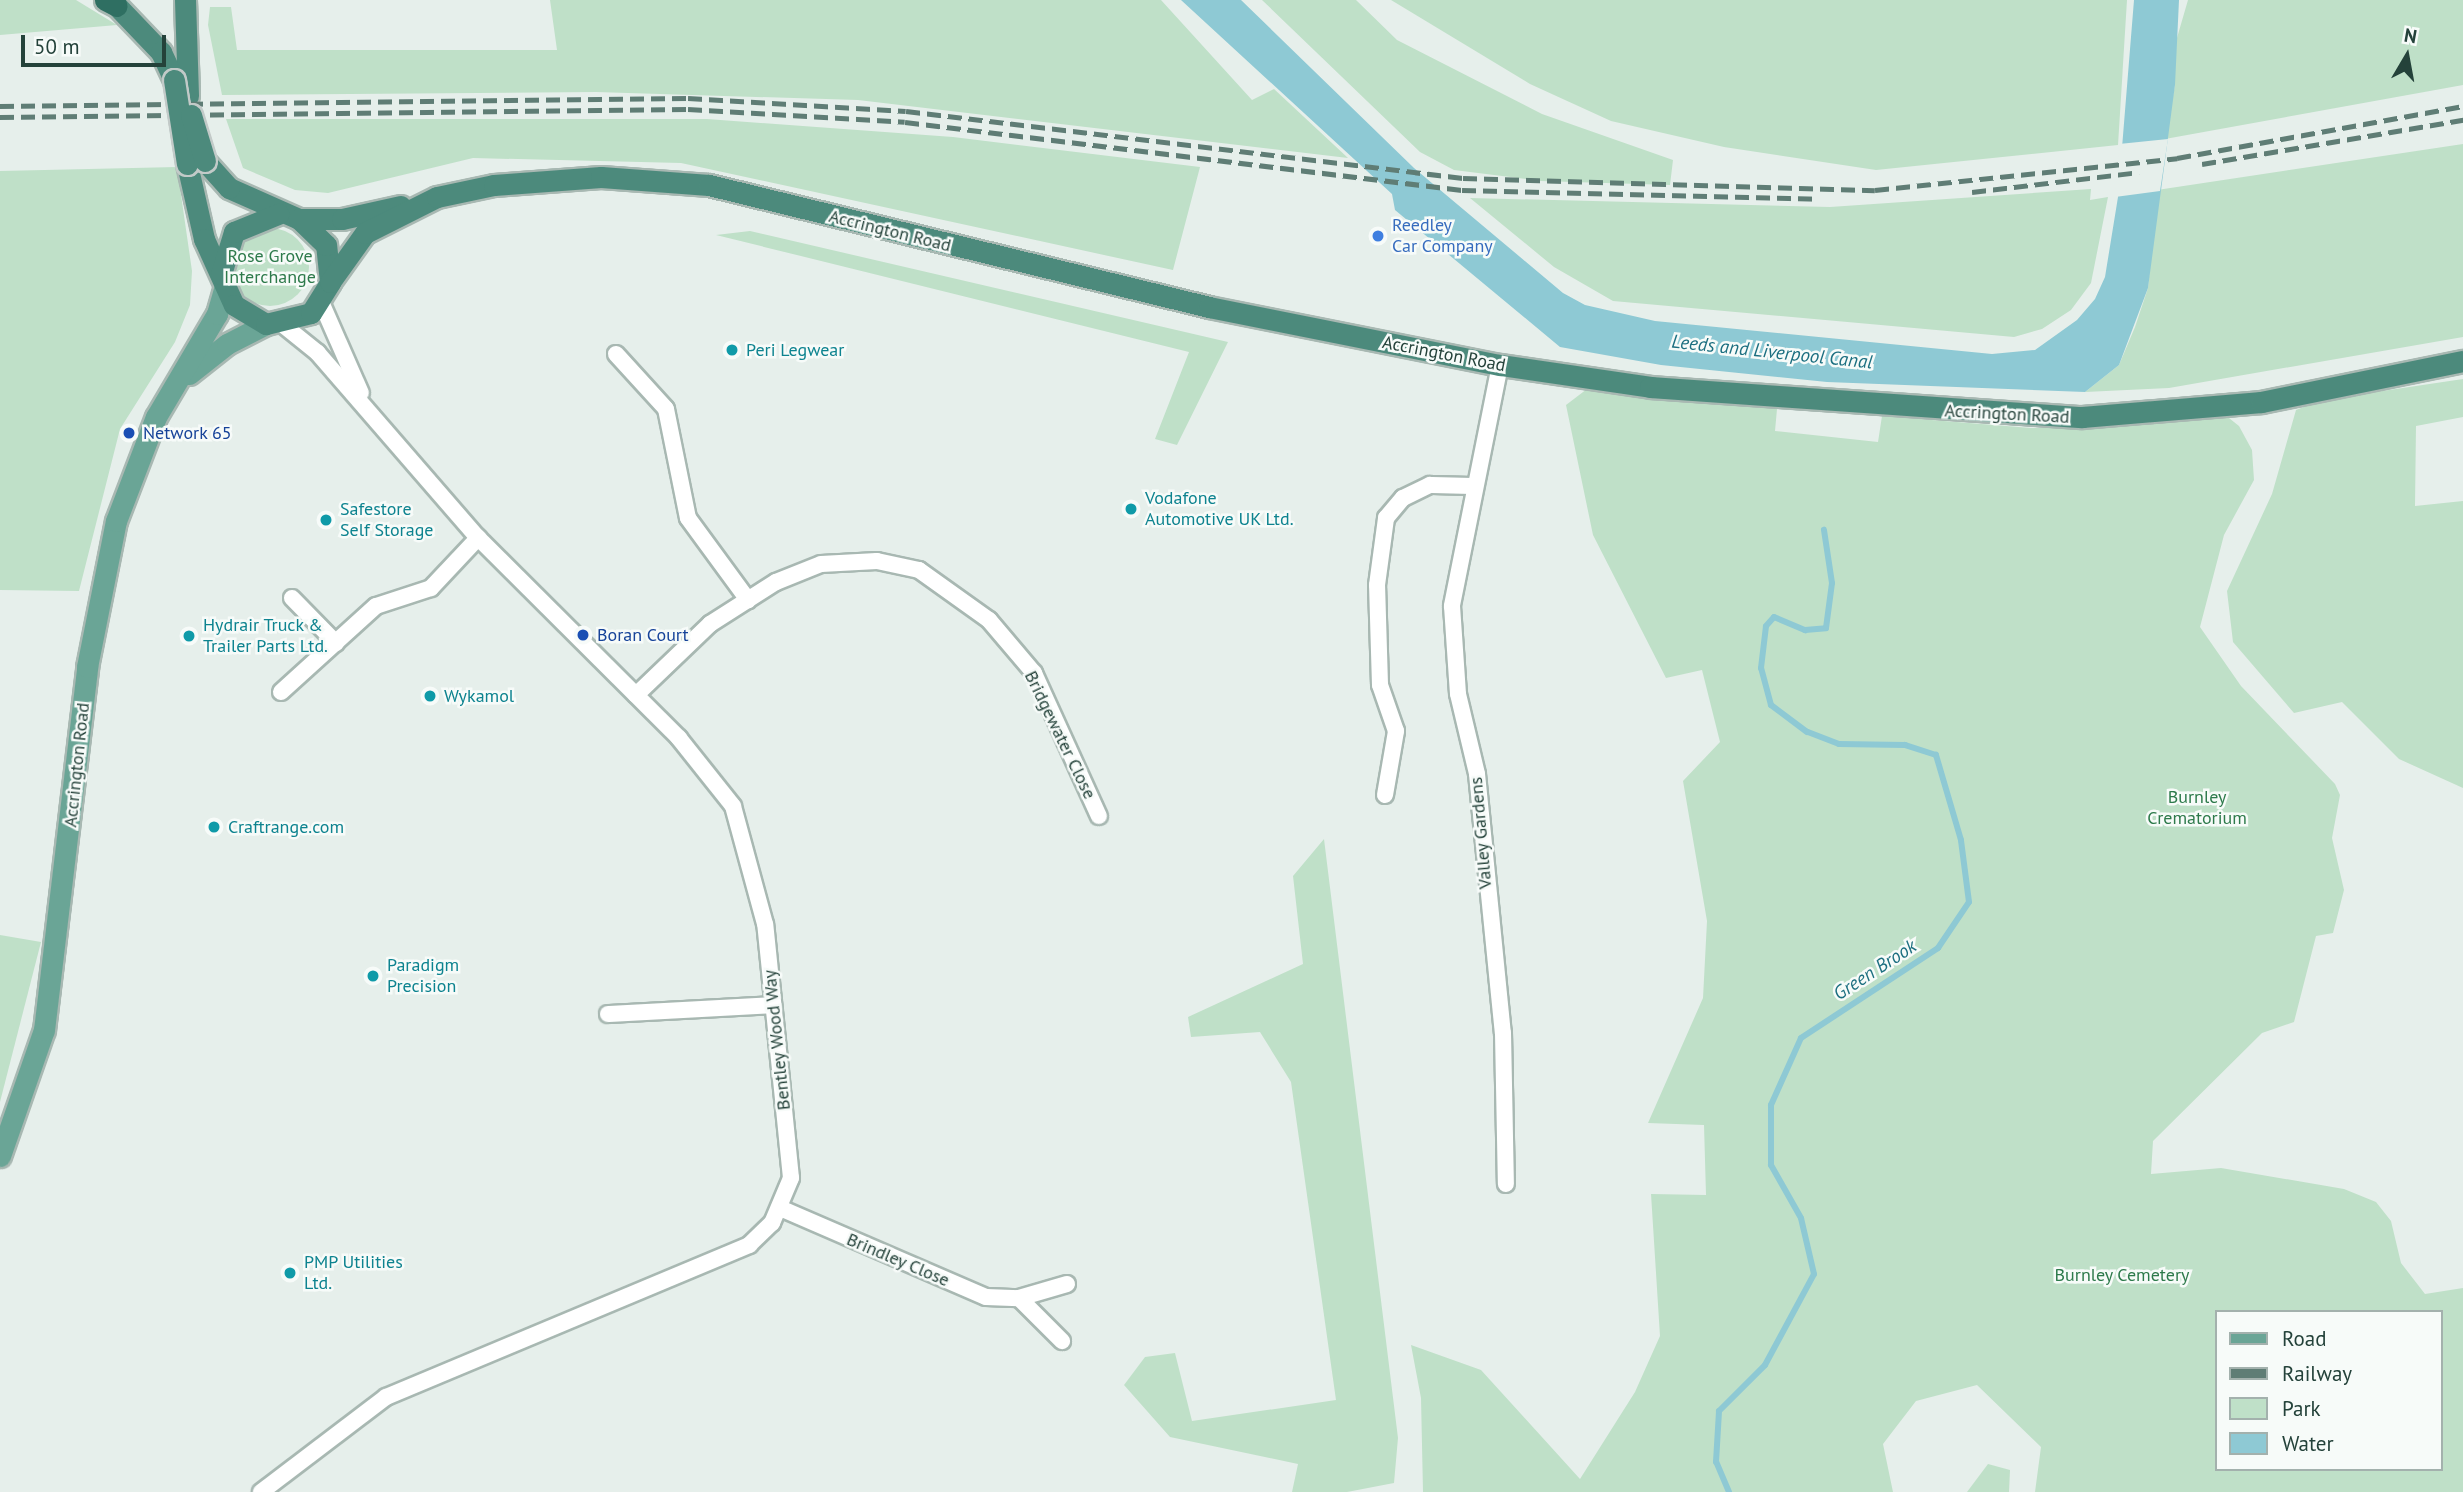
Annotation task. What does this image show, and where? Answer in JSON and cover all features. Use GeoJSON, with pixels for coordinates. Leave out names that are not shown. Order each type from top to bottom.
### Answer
{"type":"FeatureCollection","features":[{"type":"Feature","properties":{"kind":"highway"},"geometry":{"type":"LineString","coordinates":[[174,0],[181,88],[196,162],[204,239],[234,306],[274,324],[321,302],[330,282],[326,245],[290,216],[229,188],[196,162]]}},
{"type":"Feature","properties":{"kind":"highway"},"geometry":{"type":"LineString","coordinates":[[181,88],[185,0]]}},
{"type":"Feature","properties":{"kind":"highway"},"geometry":{"type":"LineString","coordinates":[[111,3],[161,52],[181,88]]}},
{"type":"Feature","properties":{"kind":"highway","name":"Accrington Road"},"geometry":{"type":"LineString","coordinates":[[290,216],[342,219],[437,197],[547,179],[709,185],[1209,307],[1500,365],[1779,399],[2082,417],[2261,402],[2463,361]]}},
{"type":"Feature","properties":{"kind":"highway","name":"Accrington Road"},"geometry":{"type":"LineString","coordinates":[[330,282],[365,233],[437,197]]}},
{"type":"Feature","properties":{"kind":"highway"},"geometry":{"type":"LineString","coordinates":[[223,283],[234,232],[247,222],[290,216]]}},
{"type":"Feature","properties":{"kind":"main road","name":"Accrington Road"},"geometry":{"type":"LineString","coordinates":[[0,1156],[44,1030],[106,563],[141,450],[180,382],[223,283]]}},
{"type":"Feature","properties":{"kind":"main road","name":"Accrington Road"},"geometry":{"type":"LineString","coordinates":[[180,382],[227,344],[274,324]]}},
{"type":"Feature","properties":{"kind":"street","name":"Bentley Wood Way"},"geometry":{"type":"LineString","coordinates":[[321,302],[374,416]]}},
{"type":"Feature","properties":{"kind":"street","name":"Bentley Wood Way"},"geometry":{"type":"LineString","coordinates":[[261,1492],[386,1397],[749,1245],[780,1208],[791,1178],[765,924],[733,806],[636,695],[478,538],[374,416],[274,324]]}},
{"type":"Feature","properties":{"kind":"street"},"geometry":{"type":"LineString","coordinates":[[616,354],[666,409],[688,518],[748,600]]}},
{"type":"Feature","properties":{"kind":"street","name":"Valley Gardens"},"geometry":{"type":"LineString","coordinates":[[1500,365],[1452,606],[1458,694],[1477,774],[1503,1033],[1506,1184]]}},
{"type":"Feature","properties":{"kind":"street"},"geometry":{"type":"LineString","coordinates":[[1385,795],[1396,731],[1380,685],[1377,585],[1385,518],[1403,498],[1430,485],[1474,485]]}},
{"type":"Feature","properties":{"kind":"street"},"geometry":{"type":"LineString","coordinates":[[281,692],[376,606],[431,588],[478,538]]}},
{"type":"Feature","properties":{"kind":"street","name":"Bridgewater Close"},"geometry":{"type":"LineString","coordinates":[[636,695],[710,624],[748,600],[821,564],[877,561],[919,570],[989,620],[1034,673],[1099,816]]}},
{"type":"Feature","properties":{"kind":"street"},"geometry":{"type":"LineString","coordinates":[[292,598],[336,643]]}},
{"type":"Feature","properties":{"kind":"street"},"geometry":{"type":"LineString","coordinates":[[608,1014],[772,1005]]}},
{"type":"Feature","properties":{"kind":"street","name":"Brindley Close"},"geometry":{"type":"LineString","coordinates":[[780,1208],[986,1297],[1018,1298],[1067,1284]]}},
{"type":"Feature","properties":{"kind":"street"},"geometry":{"type":"LineString","coordinates":[[1018,1298],[1062,1341]]}},
{"type":"Feature","properties":{"kind":"green space"},"geometry":{"type":"Polygon","coordinates":[[[0,0],[76,0],[117,25],[0,35],[0,0]]]}},
{"type":"Feature","properties":{"kind":"green space"},"geometry":{"type":"Polygon","coordinates":[[[550,0],[1161,0],[1252,100],[1274,89],[1348,158],[858,100],[596,92],[222,95],[208,25],[210,7],[231,7],[237,50],[557,50],[550,0]]]}},
{"type":"Feature","properties":{"kind":"green space"},"geometry":{"type":"Polygon","coordinates":[[[1262,0],[1356,0],[1397,40],[1542,114],[1673,160],[1670,185],[1541,181],[1454,170],[1420,152],[1262,0]]]}},
{"type":"Feature","properties":{"kind":"green space"},"geometry":{"type":"Polygon","coordinates":[[[1391,0],[2127,0],[2118,145],[1876,170],[1724,147],[1611,121],[1530,84],[1391,0]]]}},
{"type":"Feature","properties":{"kind":"green space"},"geometry":{"type":"Polygon","coordinates":[[[2188,0],[2463,0],[2463,85],[2165,139],[2175,85],[2172,55],[2188,0]]]}},
{"type":"Feature","properties":{"kind":"green space"},"geometry":{"type":"Polygon","coordinates":[[[226,119],[707,119],[953,137],[1200,167],[1173,270],[681,163],[473,158],[328,193],[295,190],[243,168],[226,119]]]}},
{"type":"Feature","properties":{"kind":"green space"},"geometry":{"type":"Polygon","coordinates":[[[2463,144],[2463,337],[2169,388],[2085,392],[2119,365],[2135,327],[2148,288],[2157,190],[2463,144]]]}},
{"type":"Feature","properties":{"kind":"green space"},"geometry":{"type":"Polygon","coordinates":[[[177,167],[192,271],[190,305],[175,342],[120,429],[79,591],[0,590],[0,171],[177,167]]]}},
{"type":"Feature","properties":{"kind":"green space"},"geometry":{"type":"Polygon","coordinates":[[[2091,189],[2090,200],[2108,197],[2091,283],[2071,310],[2042,329],[2014,337],[1613,301],[1554,267],[1470,198],[1830,207],[2091,189]]]}},
{"type":"Feature","properties":{"kind":"green space","name":"Rose Grove Interchange"},"geometry":{"type":"Polygon","coordinates":[[[270,228],[285,231],[298,239],[306,252],[309,267],[306,282],[298,295],[285,303],[270,306],[255,303],[242,295],[234,282],[231,267],[234,252],[242,239],[255,231],[270,228]]]}},
{"type":"Feature","properties":{"kind":"green space"},"geometry":{"type":"Polygon","coordinates":[[[750,231],[1228,342],[1177,445],[1155,439],[1189,352],[716,235],[750,231]]]}},
{"type":"Feature","properties":{"kind":"green space"},"geometry":{"type":"Polygon","coordinates":[[[2463,379],[2463,417],[2416,426],[2415,506],[2463,501],[2463,788],[2399,759],[2342,702],[2294,713],[2233,642],[2227,591],[2272,494],[2296,410],[2322,400],[2463,379]]]}},
{"type":"Feature","properties":{"kind":"green space"},"geometry":{"type":"Polygon","coordinates":[[[1587,389],[1777,409],[1775,431],[1878,442],[1882,416],[2031,428],[2114,427],[2224,414],[2239,426],[2252,450],[2254,480],[2224,535],[2200,627],[2241,686],[2335,784],[2340,795],[2332,838],[2344,890],[2333,933],[2316,936],[2294,1022],[2262,1033],[2153,1141],[2151,1174],[2221,1168],[2344,1189],[2376,1202],[2391,1221],[2401,1263],[2425,1294],[2463,1288],[2463,1492],[2035,1492],[2041,1447],[1977,1385],[1916,1401],[1883,1444],[1893,1492],[1423,1492],[1421,1398],[1411,1345],[1481,1370],[1580,1479],[1635,1392],[1660,1336],[1651,1194],[1706,1195],[1704,1125],[1648,1123],[1703,998],[1707,921],[1683,781],[1720,742],[1702,670],[1666,678],[1593,535],[1566,405],[1587,389]]]}},
{"type":"Feature","properties":{"kind":"green space"},"geometry":{"type":"Polygon","coordinates":[[[1324,839],[1398,1438],[1394,1483],[1347,1492],[1292,1492],[1298,1464],[1170,1437],[1124,1385],[1145,1357],[1175,1353],[1192,1421],[1336,1400],[1291,1082],[1260,1032],[1191,1037],[1188,1017],[1303,964],[1293,876],[1324,839]]]}},
{"type":"Feature","properties":{"kind":"green space"},"geometry":{"type":"Polygon","coordinates":[[[0,935],[41,942],[0,1102],[0,935]]]}},
{"type":"Feature","properties":{"kind":"green space"},"geometry":{"type":"Polygon","coordinates":[[[1988,1464],[2010,1470],[2009,1492],[1967,1492],[1988,1464]]]}},
{"type":"Feature","properties":{"kind":"water","name":"Leeds and Liverpool Canal"},"geometry":{"type":"Polygon","coordinates":[[[1181,0],[1241,0],[1414,168],[1563,293],[1585,305],[1655,321],[1992,354],[2035,350],[2077,320],[2095,299],[2105,277],[2118,197],[2134,0],[2179,0],[2175,85],[2148,288],[2119,365],[2085,392],[1827,382],[1661,365],[1560,347],[1395,210],[1392,194],[1181,0]]]}},
{"type":"Feature","properties":{"kind":"pier"},"geometry":{"type":"Polygon","coordinates":[[[2168,139],[2160,191],[2115,197],[2119,144],[2168,139]]]}},
{"type":"Feature","properties":{"kind":"waterway","name":"Green Brook"},"geometry":{"type":"LineString","coordinates":[[1729,1492],[1716,1462],[1719,1411],[1765,1365],[1814,1274],[1801,1218],[1771,1165],[1771,1105],[1801,1038],[1938,948],[1969,902],[1961,840],[1936,755],[1905,745],[1839,744],[1807,732],[1771,705],[1761,668],[1766,626],[1774,617],[1805,630],[1826,628],[1832,583],[1824,530]]}},
{"type":"Feature","properties":{"kind":"railway"},"geometry":{"type":"LineString","coordinates":[[0,106],[688,98],[906,111],[1463,178],[1875,190],[2177,158],[2463,106]]}},
{"type":"Feature","properties":{"kind":"railway"},"geometry":{"type":"LineString","coordinates":[[0,117],[688,109],[905,122],[1462,190],[1819,199]]}},
{"type":"Feature","properties":{"kind":"railway"},"geometry":{"type":"LineString","coordinates":[[2202,164],[2463,120]]}},
{"type":"Feature","properties":{"kind":"railway"},"geometry":{"type":"LineString","coordinates":[[1972,192],[2139,172]]}},
{"type":"Feature","properties":{"kind":"place","name":"Reedley Car Company"},"geometry":{"type":"Point","coordinates":[1378,236]}},
{"type":"Feature","properties":{"kind":"place","name":"Peri Legwear"},"geometry":{"type":"Point","coordinates":[732,350]}},
{"type":"Feature","properties":{"kind":"place","name":"Network 65"},"geometry":{"type":"Point","coordinates":[129,433]}},
{"type":"Feature","properties":{"kind":"place","name":"Vodafone Automotive UK Ltd."},"geometry":{"type":"Point","coordinates":[1131,509]}},
{"type":"Feature","properties":{"kind":"place","name":"Safestore Self Storage"},"geometry":{"type":"Point","coordinates":[326,520]}},
{"type":"Feature","properties":{"kind":"place","name":"Boran Court"},"geometry":{"type":"Point","coordinates":[583,635]}},
{"type":"Feature","properties":{"kind":"place","name":"Hydrair Truck & Trailer Parts Ltd."},"geometry":{"type":"Point","coordinates":[189,636]}},
{"type":"Feature","properties":{"kind":"place","name":"Wykamol"},"geometry":{"type":"Point","coordinates":[430,696]}},
{"type":"Feature","properties":{"kind":"place","name":"Craftrange.com"},"geometry":{"type":"Point","coordinates":[214,827]}},
{"type":"Feature","properties":{"kind":"place","name":"Paradigm Precision"},"geometry":{"type":"Point","coordinates":[373,976]}},
{"type":"Feature","properties":{"kind":"place","name":"PMP Utilities Ltd."},"geometry":{"type":"Point","coordinates":[290,1273]}},
{"type":"Feature","properties":{"kind":"park label","name":"Burnley Crematorium"},"geometry":{"type":"Point","coordinates":[2197,808]}},
{"type":"Feature","properties":{"kind":"park label","name":"Burnley Cemetery"},"geometry":{"type":"Point","coordinates":[2122,1275]}}]}
